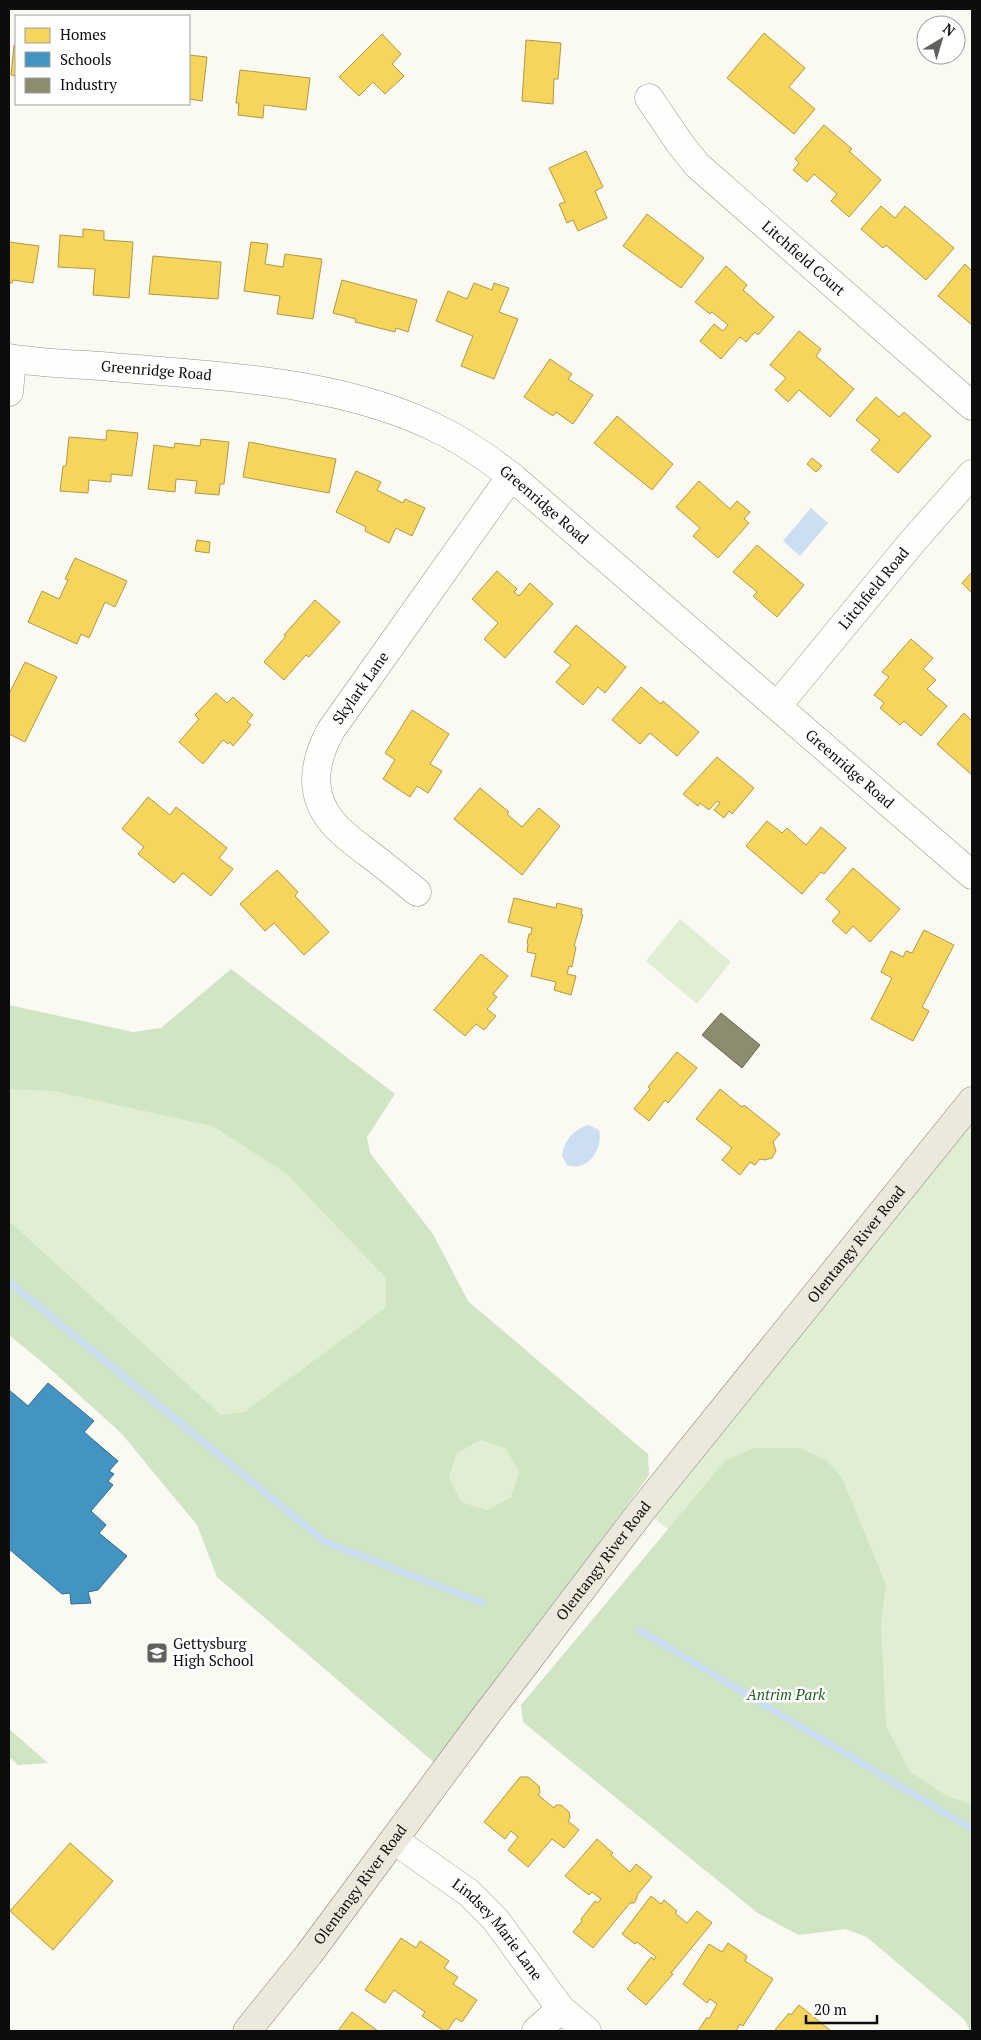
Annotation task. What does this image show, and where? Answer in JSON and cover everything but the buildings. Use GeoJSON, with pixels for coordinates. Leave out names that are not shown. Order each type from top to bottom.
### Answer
{"type":"FeatureCollection","features":[{"type":"Feature","properties":{"kind":"main road","name":"Olentangy River Road"},"geometry":{"type":"LineString","coordinates":[[247,2031],[309,1954],[643,1509],[972,1101]]}},
{"type":"Feature","properties":{"kind":"street","name":"Litchfield Court"},"geometry":{"type":"LineString","coordinates":[[649,98],[680,145],[697,165],[972,406]]}},
{"type":"Feature","properties":{"kind":"street"},"geometry":{"type":"LineString","coordinates":[[9,392],[10,358]]}},
{"type":"Feature","properties":{"kind":"street","name":"Greenridge Road"},"geometry":{"type":"LineString","coordinates":[[10,358],[291,384],[360,400],[443,431],[481,454],[511,476],[778,705],[972,875]]}},
{"type":"Feature","properties":{"kind":"street","name":"Litchfield Road"},"geometry":{"type":"LineString","coordinates":[[778,705],[913,541],[972,474]]}},
{"type":"Feature","properties":{"kind":"street","name":"Skylark Lane"},"geometry":{"type":"LineString","coordinates":[[417,892],[345,835],[332,822],[321,804],[316,786],[316,765],[321,749],[331,730],[511,476]]}},
{"type":"Feature","properties":{"kind":"street","name":"Lindsey Marie Lane"},"geometry":{"type":"LineString","coordinates":[[394,1840],[469,1893],[495,1919],[561,2009],[587,2031]]}},
{"type":"Feature","properties":{"kind":"street"},"geometry":{"type":"LineString","coordinates":[[536,2031],[561,2009]]}},
{"type":"Feature","properties":{"kind":"green space"},"geometry":{"type":"Polygon","coordinates":[[[680,919],[731,962],[697,1004],[646,961],[680,919]]]}},
{"type":"Feature","properties":{"kind":"green space"},"geometry":{"type":"Polygon","coordinates":[[[231,969],[395,1094],[367,1137],[370,1153],[433,1234],[468,1301],[648,1454],[649,1475],[436,1764],[217,1577],[197,1525],[121,1433],[48,1367],[9,1335],[9,1221],[221,1415],[245,1412],[386,1307],[386,1278],[287,1174],[213,1126],[54,1091],[9,1089],[9,1005],[133,1032],[161,1028],[231,969]],[[481,1440],[457,1453],[449,1478],[462,1502],[487,1510],[511,1497],[519,1472],[506,1449],[481,1440]]]}},
{"type":"Feature","properties":{"kind":"green space"},"geometry":{"type":"Polygon","coordinates":[[[9,1023],[172,1052],[429,1300],[280,1500],[9,1273],[9,1023]]]}},
{"type":"Feature","properties":{"kind":"green space","name":"Antrim Park"},"geometry":{"type":"Polygon","coordinates":[[[972,1101],[972,2031],[970,2031],[965,2020],[867,1937],[846,1929],[759,1914],[523,1722],[675,1535],[643,1509],[972,1101]]]}},
{"type":"Feature","properties":{"kind":"green space"},"geometry":{"type":"Polygon","coordinates":[[[481,1440],[506,1449],[519,1472],[511,1497],[487,1510],[462,1502],[449,1478],[457,1453],[481,1440]]]}},
{"type":"Feature","properties":{"kind":"green space","name":"Antrim Park"},"geometry":{"type":"Polygon","coordinates":[[[754,1448],[800,1448],[827,1461],[842,1478],[886,1585],[881,1622],[886,1726],[910,1772],[947,1796],[972,1805],[972,2031],[970,2031],[965,2020],[867,1937],[846,1929],[799,1935],[759,1914],[523,1722],[521,1705],[725,1461],[754,1448]]]}},
{"type":"Feature","properties":{"kind":"green space"},"geometry":{"type":"Polygon","coordinates":[[[9,1729],[48,1763],[18,1765],[9,1757],[9,1729]]]}},
{"type":"Feature","properties":{"kind":"water"},"geometry":{"type":"Polygon","coordinates":[[[811,508],[828,523],[800,556],[783,541],[811,508]]]}},
{"type":"Feature","properties":{"kind":"water"},"geometry":{"type":"Polygon","coordinates":[[[588,1125],[599,1130],[599,1144],[596,1151],[587,1162],[581,1165],[574,1167],[567,1165],[562,1156],[567,1140],[578,1130],[588,1125]]]}},
{"type":"Feature","properties":{"kind":"waterway"},"geometry":{"type":"LineString","coordinates":[[9,1282],[325,1542],[483,1603]]}},
{"type":"Feature","properties":{"kind":"waterway"},"geometry":{"type":"LineString","coordinates":[[639,1630],[972,1829]]}},
{"type":"Feature","properties":{"kind":"place","name":"Gettysburg High School"},"geometry":{"type":"Point","coordinates":[157,1653]}}]}
